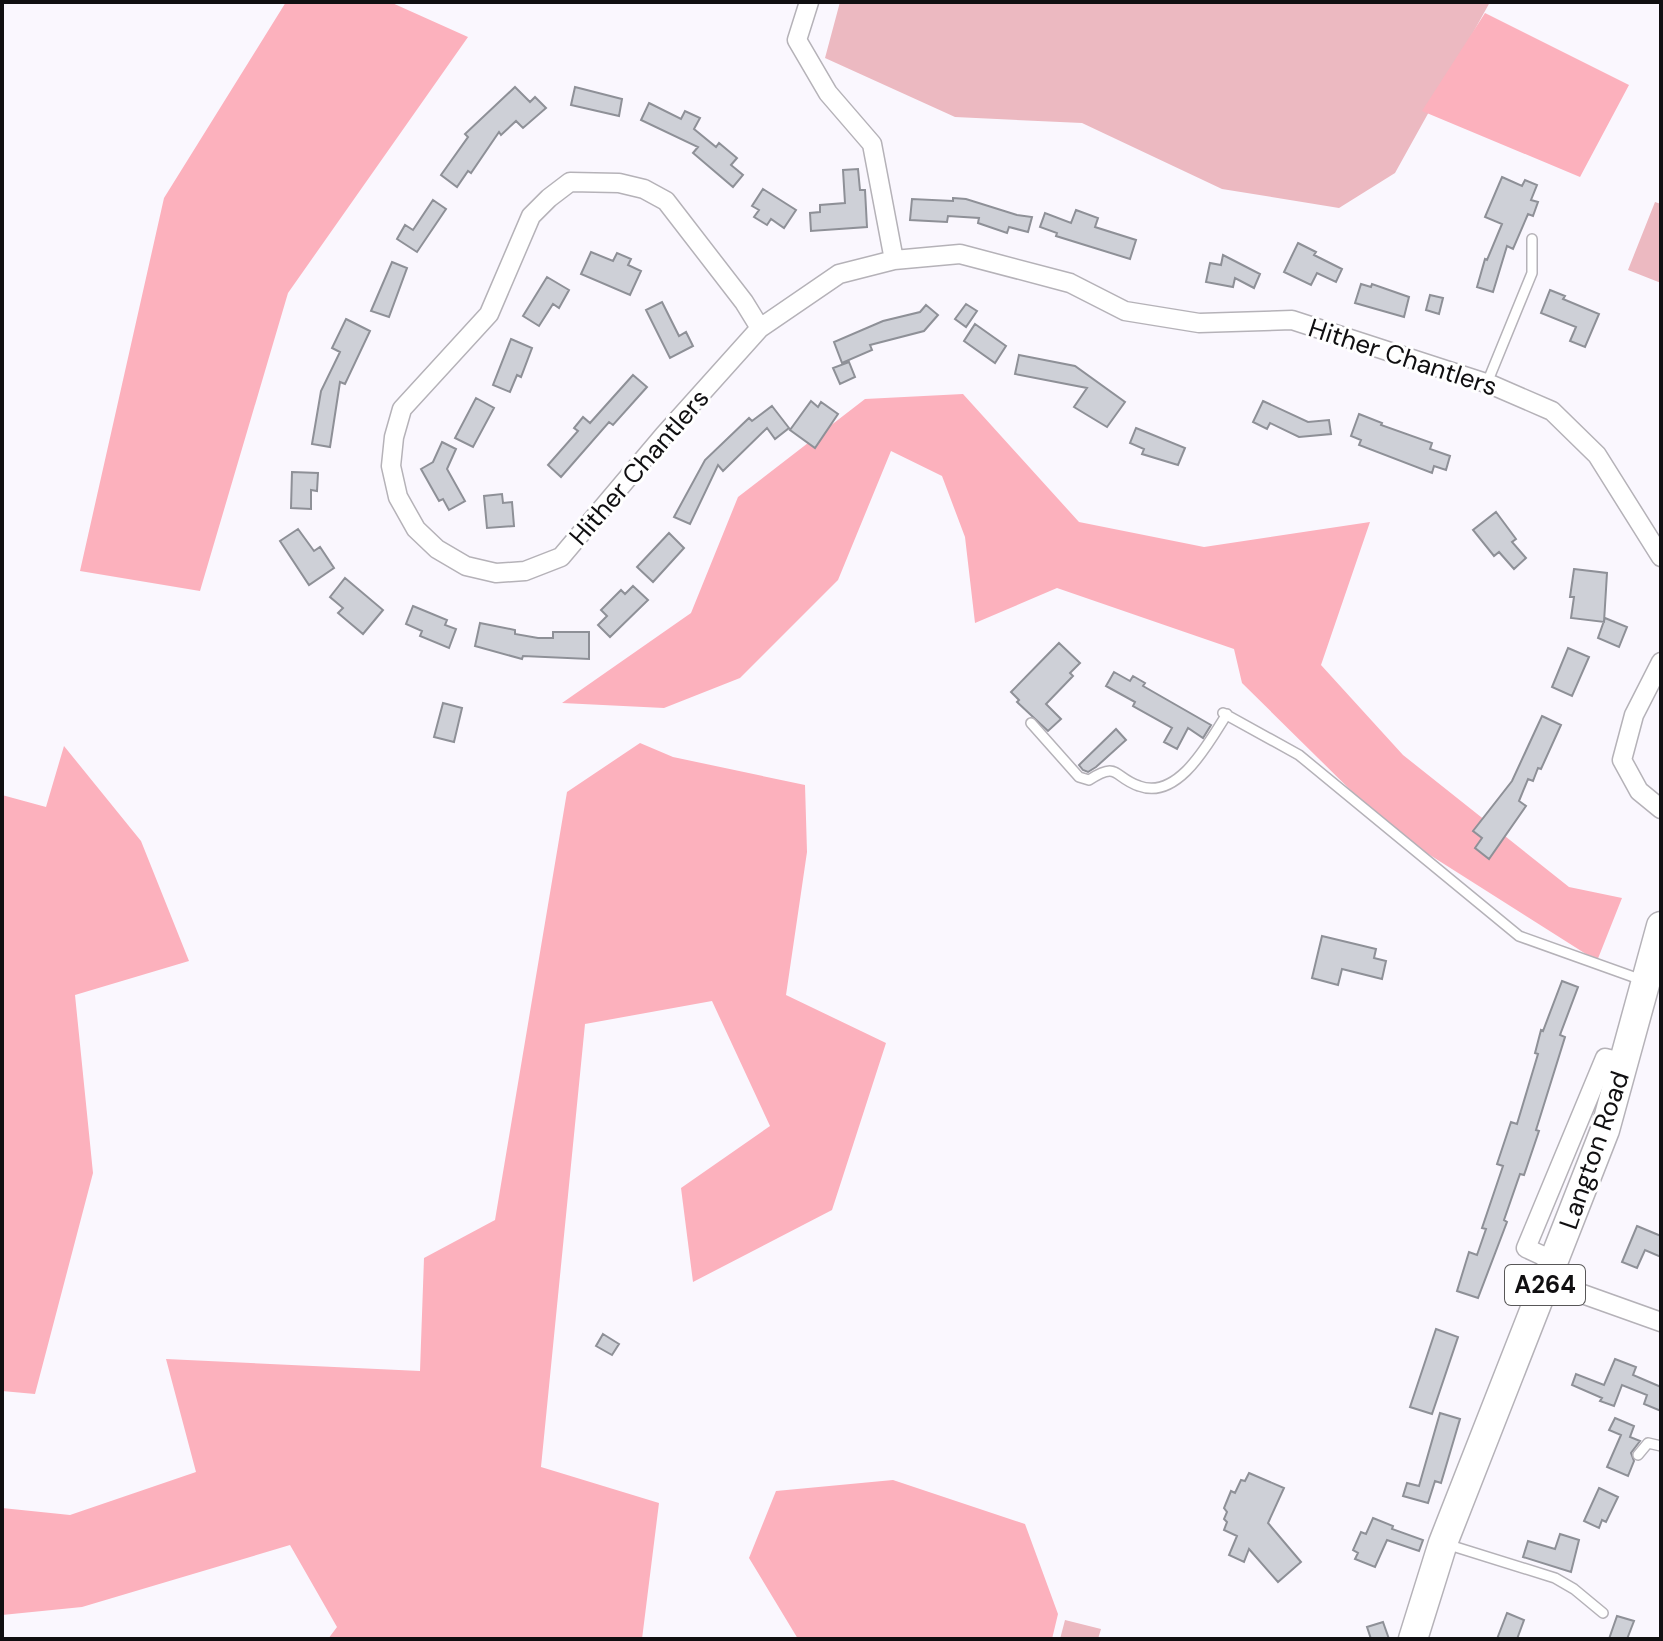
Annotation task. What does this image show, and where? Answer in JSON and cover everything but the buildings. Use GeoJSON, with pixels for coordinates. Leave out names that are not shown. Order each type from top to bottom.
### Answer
{"type":"FeatureCollection","features":[{"type":"Feature","properties":{"kind":"main road","name":"Langton Road"},"geometry":{"type":"LineString","coordinates":[[1413,1639],[1443,1543],[1605,1130],[1661,926]]}},
{"type":"Feature","properties":{"kind":"street"},"geometry":{"type":"LineString","coordinates":[[809,2],[797,40],[828,93],[872,144],[894,260]]}},
{"type":"Feature","properties":{"kind":"street","name":"Hither Chantlers"},"geometry":{"type":"LineString","coordinates":[[760,328],[744,302],[666,201],[644,189],[619,183],[570,182],[531,216],[489,314],[402,409],[394,437],[391,466],[398,497],[416,529],[437,549],[466,566],[496,573],[525,571],[561,557],[760,328],[839,274],[894,260],[960,254],[1070,283],[1125,311],[1199,323],[1292,320],[1487,383],[1552,411],[1597,455],[1661,557]]}},
{"type":"Feature","properties":{"kind":"street"},"geometry":{"type":"LineString","coordinates":[[1661,662],[1634,715],[1622,760],[1639,791],[1661,809]]}},
{"type":"Feature","properties":{"kind":"street"},"geometry":{"type":"LineString","coordinates":[[1550,1271],[1661,1322]]}},
{"type":"Feature","properties":{"kind":"lane"},"geometry":{"type":"LineString","coordinates":[[1487,383],[1532,273],[1532,239]]}},
{"type":"Feature","properties":{"kind":"lane"},"geometry":{"type":"LineString","coordinates":[[1031,723],[1079,777],[1089,780],[1104,770],[1112,770],[1141,787],[1150,788],[1169,784],[1189,769],[1225,714],[1299,755],[1519,936],[1645,981]]}},
{"type":"Feature","properties":{"kind":"lane"},"geometry":{"type":"LineString","coordinates":[[1638,1455],[1648,1443],[1661,1446]]}},
{"type":"Feature","properties":{"kind":"lane"},"geometry":{"type":"LineString","coordinates":[[1443,1543],[1555,1578],[1603,1613]]}},
{"type":"Feature","properties":{"kind":"shaded area"},"geometry":{"type":"Polygon","coordinates":[[[286,2],[390,2],[468,37],[288,293],[200,591],[80,571],[164,198],[286,2]]]}},
{"type":"Feature","properties":{"kind":"shaded area"},"geometry":{"type":"Polygon","coordinates":[[[840,2],[1490,2],[1395,173],[1339,208],[1222,189],[1082,123],[955,117],[825,58],[840,2]]]}},
{"type":"Feature","properties":{"kind":"shaded area"},"geometry":{"type":"Polygon","coordinates":[[[1485,13],[1629,85],[1580,177],[1422,111],[1485,13]]]}},
{"type":"Feature","properties":{"kind":"shaded area"},"geometry":{"type":"Polygon","coordinates":[[[1655,202],[1661,204],[1661,283],[1628,270],[1655,202]]]}},
{"type":"Feature","properties":{"kind":"shaded area"},"geometry":{"type":"Polygon","coordinates":[[[963,394],[1079,522],[1204,547],[1370,522],[1321,665],[1403,755],[1569,887],[1622,898],[1597,961],[1392,831],[1242,683],[1234,649],[1057,588],[975,623],[965,537],[942,476],[891,451],[838,580],[740,678],[664,708],[562,703],[691,613],[738,497],[865,399],[963,394]]]}},
{"type":"Feature","properties":{"kind":"shaded area"},"geometry":{"type":"Polygon","coordinates":[[[640,743],[673,757],[805,785],[807,852],[786,995],[886,1043],[832,1210],[693,1282],[681,1188],[770,1126],[712,1001],[585,1024],[541,1467],[659,1503],[642,1639],[328,1639],[337,1627],[290,1545],[82,1607],[2,1615],[2,1508],[70,1515],[196,1472],[166,1359],[420,1371],[424,1258],[495,1220],[567,792],[640,743]]]}},
{"type":"Feature","properties":{"kind":"shaded area"},"geometry":{"type":"Polygon","coordinates":[[[64,746],[141,841],[189,961],[75,995],[93,1173],[35,1394],[2,1391],[2,795],[46,807],[64,746]]]}},
{"type":"Feature","properties":{"kind":"shaded area"},"geometry":{"type":"Polygon","coordinates":[[[893,1480],[1025,1524],[1058,1614],[1052,1639],[798,1639],[749,1558],[776,1491],[893,1480]]]}},
{"type":"Feature","properties":{"kind":"shaded area"},"geometry":{"type":"Polygon","coordinates":[[[1065,1620],[1101,1629],[1098,1639],[1060,1639],[1065,1620]]]}}]}
